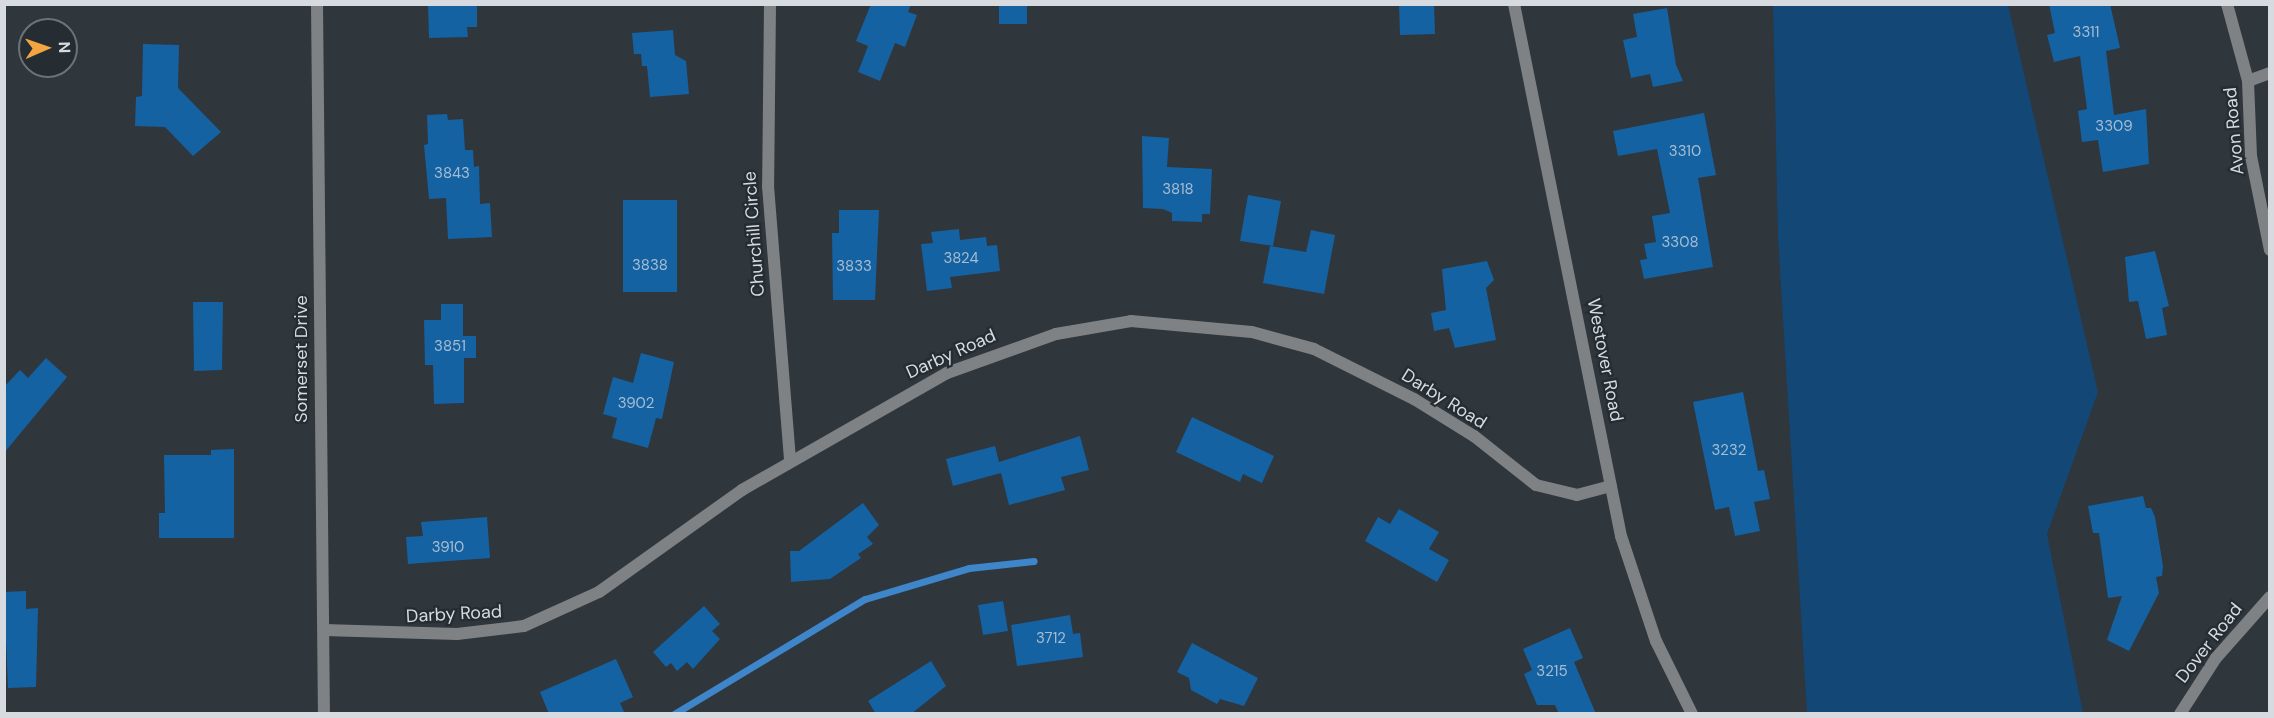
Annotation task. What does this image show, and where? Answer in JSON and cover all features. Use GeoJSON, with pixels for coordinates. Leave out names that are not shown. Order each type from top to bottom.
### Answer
{"type":"FeatureCollection","features":[{"type":"Feature","properties":{"kind":"street","name":"Somerset Drive"},"geometry":{"type":"LineString","coordinates":[[317,4],[324,714]]}},
{"type":"Feature","properties":{"kind":"street","name":"Churchill Circle"},"geometry":{"type":"LineString","coordinates":[[770,4],[768,186],[789,460]]}},
{"type":"Feature","properties":{"kind":"street","name":"Westover Road"},"geometry":{"type":"LineString","coordinates":[[1514,4],[1611,486],[1642,606],[1692,714]]}},
{"type":"Feature","properties":{"kind":"street","name":"Avon Road"},"geometry":{"type":"LineString","coordinates":[[2229,7],[2248,81],[2251,156],[2270,250]]}},
{"type":"Feature","properties":{"kind":"street"},"geometry":{"type":"LineString","coordinates":[[2248,81],[2270,74]]}},
{"type":"Feature","properties":{"kind":"street","name":"Darby Road"},"geometry":{"type":"LineString","coordinates":[[324,630],[457,634],[524,626],[599,592],[689,525],[789,460],[978,359],[1095,326],[1159,322],[1252,332],[1314,349],[1414,399],[1474,436],[1536,485],[1577,495],[1611,486]]}},
{"type":"Feature","properties":{"kind":"street","name":"Dover Road"},"geometry":{"type":"LineString","coordinates":[[2180,714],[2216,658],[2270,597]]}},
{"type":"Feature","properties":{"kind":"shaded area"},"geometry":{"type":"Polygon","coordinates":[[[1773,5],[2008,5],[2098,392],[2047,534],[2083,713],[1807,713],[1778,237],[1773,5]]]}},
{"type":"Feature","properties":{"kind":"building"},"geometry":{"type":"Polygon","coordinates":[[[428,4],[477,4],[477,27],[467,27],[468,37],[429,38],[428,4]]]}},
{"type":"Feature","properties":{"kind":"building"},"geometry":{"type":"Polygon","coordinates":[[[871,4],[911,4],[908,12],[917,15],[905,47],[895,43],[880,81],[858,72],[868,46],[856,41],[871,4]]]}},
{"type":"Feature","properties":{"kind":"building"},"geometry":{"type":"Polygon","coordinates":[[[999,4],[1027,4],[1027,24],[999,24],[999,4]]]}},
{"type":"Feature","properties":{"kind":"building"},"geometry":{"type":"Polygon","coordinates":[[[1399,4],[1434,4],[1435,34],[1400,35],[1399,4]]]}},
{"type":"Feature","properties":{"kind":"building"},"geometry":{"type":"Polygon","coordinates":[[[2049,4],[2110,4],[2120,48],[2106,51],[2114,115],[2146,109],[2149,164],[2103,172],[2098,140],[2082,142],[2078,111],[2087,109],[2080,56],[2054,62],[2047,35],[2055,33],[2049,4]]]}},
{"type":"Feature","properties":{"kind":"building"},"geometry":{"type":"Polygon","coordinates":[[[1667,8],[1676,65],[1683,81],[1653,87],[1650,74],[1631,78],[1623,40],[1637,37],[1633,14],[1667,8]]]}},
{"type":"Feature","properties":{"kind":"building"},"geometry":{"type":"Polygon","coordinates":[[[673,30],[675,55],[686,61],[689,94],[650,97],[647,66],[642,66],[641,54],[634,54],[632,33],[673,30]]]}},
{"type":"Feature","properties":{"kind":"building"},"geometry":{"type":"Polygon","coordinates":[[[143,44],[179,45],[178,88],[221,132],[193,156],[165,127],[135,126],[136,97],[142,96],[143,44]]]}},
{"type":"Feature","properties":{"kind":"building"},"geometry":{"type":"Polygon","coordinates":[[[1704,113],[1716,175],[1698,178],[1713,267],[1644,279],[1640,260],[1647,259],[1644,244],[1656,242],[1652,216],[1670,213],[1657,149],[1618,156],[1613,131],[1704,113]]]}},
{"type":"Feature","properties":{"kind":"building"},"geometry":{"type":"Polygon","coordinates":[[[447,114],[448,120],[463,119],[465,150],[473,150],[474,167],[479,166],[480,204],[490,203],[492,237],[448,239],[446,198],[429,199],[424,145],[428,144],[427,115],[447,114]]]}},
{"type":"Feature","properties":{"kind":"building"},"geometry":{"type":"Polygon","coordinates":[[[1142,136],[1169,138],[1167,167],[1212,169],[1210,214],[1202,214],[1202,222],[1172,221],[1172,213],[1163,209],[1143,208],[1142,136]]]}},
{"type":"Feature","properties":{"kind":"building"},"geometry":{"type":"Polygon","coordinates":[[[1248,195],[1281,201],[1273,246],[1240,241],[1248,195]]]}},
{"type":"Feature","properties":{"kind":"building"},"geometry":{"type":"Polygon","coordinates":[[[623,200],[677,200],[677,292],[623,292],[623,200]]]}},
{"type":"Feature","properties":{"kind":"building"},"geometry":{"type":"Polygon","coordinates":[[[839,210],[879,210],[875,300],[833,300],[832,233],[839,233],[839,210]]]}},
{"type":"Feature","properties":{"kind":"building"},"geometry":{"type":"Polygon","coordinates":[[[959,229],[960,240],[986,237],[987,246],[997,245],[1000,271],[950,277],[952,288],[927,291],[921,244],[933,243],[931,232],[959,229]]]}},
{"type":"Feature","properties":{"kind":"building"},"geometry":{"type":"Polygon","coordinates":[[[1311,230],[1335,235],[1324,294],[1263,283],[1270,246],[1306,252],[1311,230]]]}},
{"type":"Feature","properties":{"kind":"building"},"geometry":{"type":"Polygon","coordinates":[[[2155,251],[2169,306],[2162,308],[2167,335],[2146,339],[2138,301],[2129,302],[2125,257],[2155,251]]]}},
{"type":"Feature","properties":{"kind":"building"},"geometry":{"type":"Polygon","coordinates":[[[1487,261],[1494,280],[1486,288],[1496,340],[1455,348],[1449,328],[1434,331],[1431,313],[1446,310],[1442,269],[1487,261]]]}},
{"type":"Feature","properties":{"kind":"building"},"geometry":{"type":"Polygon","coordinates":[[[193,302],[223,302],[222,370],[194,371],[193,302]]]}},
{"type":"Feature","properties":{"kind":"building"},"geometry":{"type":"Polygon","coordinates":[[[441,304],[463,304],[463,336],[476,336],[476,358],[464,358],[464,403],[434,404],[433,365],[425,365],[424,320],[441,320],[441,304]]]}},
{"type":"Feature","properties":{"kind":"building"},"geometry":{"type":"Polygon","coordinates":[[[641,353],[674,362],[662,419],[656,418],[648,448],[612,438],[617,418],[603,414],[613,377],[633,383],[641,353]]]}},
{"type":"Feature","properties":{"kind":"building"},"geometry":{"type":"Polygon","coordinates":[[[46,358],[67,377],[4,453],[4,387],[20,370],[28,378],[46,358]]]}},
{"type":"Feature","properties":{"kind":"building"},"geometry":{"type":"Polygon","coordinates":[[[1743,392],[1758,471],[1764,470],[1770,499],[1754,502],[1760,531],[1735,536],[1729,507],[1715,510],[1693,402],[1743,392]]]}},
{"type":"Feature","properties":{"kind":"building"},"geometry":{"type":"Polygon","coordinates":[[[1192,417],[1274,456],[1262,483],[1243,474],[1240,482],[1176,452],[1192,417]]]}},
{"type":"Feature","properties":{"kind":"building"},"geometry":{"type":"Polygon","coordinates":[[[1080,436],[1089,470],[1061,477],[1065,490],[1009,505],[1001,473],[953,486],[946,459],[995,446],[999,462],[1080,436]]]}},
{"type":"Feature","properties":{"kind":"building"},"geometry":{"type":"Polygon","coordinates":[[[234,449],[234,538],[159,538],[159,513],[165,513],[164,455],[211,455],[211,450],[234,449]]]}},
{"type":"Feature","properties":{"kind":"building"},"geometry":{"type":"Polygon","coordinates":[[[2143,496],[2146,508],[2151,508],[2155,517],[2163,566],[2162,576],[2156,577],[2159,593],[2129,651],[2107,640],[2122,596],[2108,598],[2099,533],[2093,533],[2088,506],[2143,496]]]}},
{"type":"Feature","properties":{"kind":"building"},"geometry":{"type":"Polygon","coordinates":[[[863,503],[879,525],[867,537],[873,544],[858,554],[861,558],[830,579],[791,582],[790,551],[799,551],[863,503]]]}},
{"type":"Feature","properties":{"kind":"building"},"geometry":{"type":"Polygon","coordinates":[[[1399,509],[1439,532],[1429,549],[1449,560],[1437,582],[1365,541],[1378,517],[1390,524],[1399,509]]]}},
{"type":"Feature","properties":{"kind":"building"},"geometry":{"type":"Polygon","coordinates":[[[487,517],[490,558],[408,564],[406,537],[423,536],[421,522],[487,517]]]}},
{"type":"Feature","properties":{"kind":"building"},"geometry":{"type":"Polygon","coordinates":[[[26,591],[26,609],[38,608],[36,687],[8,688],[4,592],[26,591]]]}},
{"type":"Feature","properties":{"kind":"building"},"geometry":{"type":"Polygon","coordinates":[[[1003,601],[1008,631],[983,635],[978,605],[1003,601]]]}},
{"type":"Feature","properties":{"kind":"building"},"geometry":{"type":"Polygon","coordinates":[[[704,606],[720,624],[712,631],[720,639],[693,669],[687,662],[677,671],[671,663],[666,667],[653,652],[704,606]]]}},
{"type":"Feature","properties":{"kind":"building"},"geometry":{"type":"Polygon","coordinates":[[[1070,615],[1073,634],[1080,633],[1083,657],[1017,666],[1011,625],[1070,615]]]}},
{"type":"Feature","properties":{"kind":"building"},"geometry":{"type":"Polygon","coordinates":[[[1570,628],[1583,658],[1574,662],[1596,714],[1559,714],[1555,705],[1537,705],[1524,674],[1532,670],[1523,649],[1570,628]]]}},
{"type":"Feature","properties":{"kind":"building"},"geometry":{"type":"Polygon","coordinates":[[[1192,643],[1258,678],[1244,706],[1220,699],[1217,704],[1191,690],[1189,678],[1177,672],[1192,643]]]}},
{"type":"Feature","properties":{"kind":"building"},"geometry":{"type":"Polygon","coordinates":[[[616,659],[633,697],[620,703],[625,714],[549,714],[540,692],[616,659]]]}},
{"type":"Feature","properties":{"kind":"building"},"geometry":{"type":"Polygon","coordinates":[[[931,661],[946,686],[911,714],[876,714],[868,701],[931,661]]]}},
{"type":"Feature","properties":{"kind":"waterway"},"geometry":{"type":"LineString","coordinates":[[674,714],[865,599],[969,568],[1034,561]]}}]}
